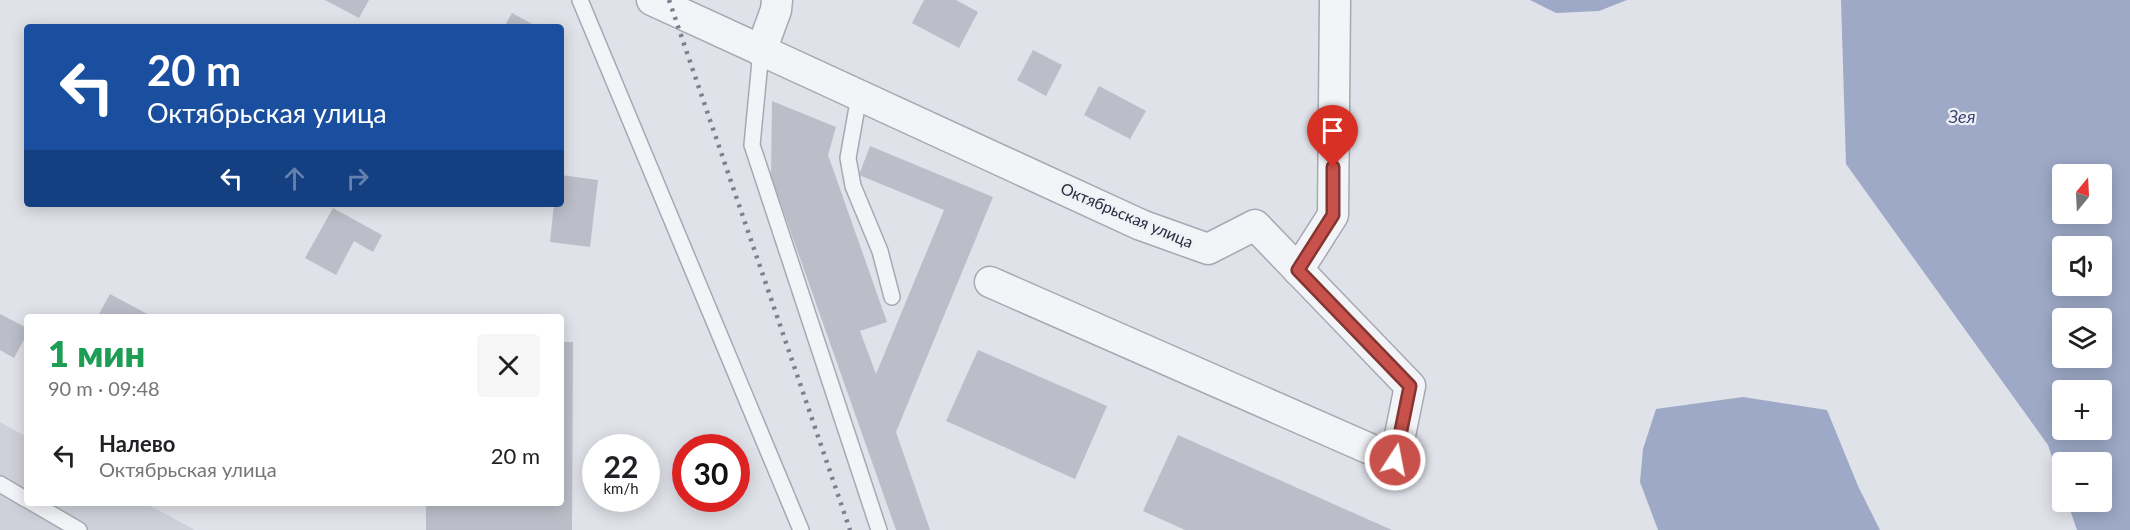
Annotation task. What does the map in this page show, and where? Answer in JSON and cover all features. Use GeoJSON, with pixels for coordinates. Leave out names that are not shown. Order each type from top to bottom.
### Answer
{"type":"FeatureCollection","features":[{"type":"Feature","properties":{"kind":"street","name":"Октябрьская улица"},"geometry":{"type":"LineString","coordinates":[[652,0],[1141,225],[1208,249],[1255,225],[1410,386],[1395,460],[990,282]]}},
{"type":"Feature","properties":{"kind":"street"},"geometry":{"type":"LineString","coordinates":[[761,51],[776,10],[777,0]]}},
{"type":"Feature","properties":{"kind":"street"},"geometry":{"type":"LineString","coordinates":[[1298,270],[1333,215],[1335,0]]}},
{"type":"Feature","properties":{"kind":"lane"},"geometry":{"type":"LineString","coordinates":[[580,0],[801,530]]}},
{"type":"Feature","properties":{"kind":"lane"},"geometry":{"type":"LineString","coordinates":[[761,51],[752,145],[879,530]]}},
{"type":"Feature","properties":{"kind":"lane"},"geometry":{"type":"LineString","coordinates":[[859,96],[848,158],[853,186],[880,251],[891,297]]}},
{"type":"Feature","properties":{"kind":"lane"},"geometry":{"type":"LineString","coordinates":[[0,484],[24,498]]}},
{"type":"Feature","properties":{"kind":"lane"},"geometry":{"type":"LineString","coordinates":[[38,506],[79,530]]}},
{"type":"Feature","properties":{"kind":"shaded area"},"geometry":{"type":"Polygon","coordinates":[[[0,422],[24,435],[24,506],[151,506],[195,530],[0,530],[0,422]]]}},
{"type":"Feature","properties":{"kind":"water"},"geometry":{"type":"Polygon","coordinates":[[[1530,0],[1627,0],[1599,11],[1556,13],[1530,0]]]}},
{"type":"Feature","properties":{"kind":"water","name":"Зея"},"geometry":{"type":"Polygon","coordinates":[[[1841,0],[2130,0],[2130,530],[2077,530],[2071,512],[2112,512],[2112,452],[2052,452],[2052,457],[2048,445],[1846,164],[1841,0]]]}},
{"type":"Feature","properties":{"kind":"water"},"geometry":{"type":"Polygon","coordinates":[[[1743,397],[1827,410],[1858,486],[1880,530],[1658,530],[1640,482],[1643,449],[1656,409],[1743,397]]]}},
{"type":"Feature","properties":{"kind":"building"},"geometry":{"type":"Polygon","coordinates":[[[325,0],[369,0],[359,18],[325,0]]]}},
{"type":"Feature","properties":{"kind":"building"},"geometry":{"type":"Polygon","coordinates":[[[924,0],[956,0],[978,12],[959,48],[912,23],[924,0]]]}},
{"type":"Feature","properties":{"kind":"building"},"geometry":{"type":"Polygon","coordinates":[[[512,13],[532,24],[506,24],[512,13]]]}},
{"type":"Feature","properties":{"kind":"building"},"geometry":{"type":"Polygon","coordinates":[[[1033,50],[1062,65],[1046,96],[1017,80],[1033,50]]]}},
{"type":"Feature","properties":{"kind":"building"},"geometry":{"type":"Polygon","coordinates":[[[1099,86],[1146,111],[1130,139],[1084,115],[1099,86]]]}},
{"type":"Feature","properties":{"kind":"building"},"geometry":{"type":"Polygon","coordinates":[[[772,101],[836,127],[828,155],[887,322],[860,331],[876,374],[944,210],[859,175],[870,146],[993,197],[896,432],[930,530],[896,530],[771,176],[772,101]]]}},
{"type":"Feature","properties":{"kind":"building"},"geometry":{"type":"Polygon","coordinates":[[[564,175],[598,180],[590,247],[550,242],[554,207],[564,207],[564,175]]]}},
{"type":"Feature","properties":{"kind":"building"},"geometry":{"type":"Polygon","coordinates":[[[333,208],[382,235],[373,252],[354,241],[336,275],[305,258],[333,208]]]}},
{"type":"Feature","properties":{"kind":"building"},"geometry":{"type":"Polygon","coordinates":[[[110,294],[147,314],[99,314],[110,294]]]}},
{"type":"Feature","properties":{"kind":"building"},"geometry":{"type":"Polygon","coordinates":[[[0,314],[24,326],[24,340],[14,358],[0,350],[0,314]]]}},
{"type":"Feature","properties":{"kind":"building"},"geometry":{"type":"Polygon","coordinates":[[[564,342],[573,342],[572,530],[426,530],[426,506],[564,506],[564,342]]]}},
{"type":"Feature","properties":{"kind":"building"},"geometry":{"type":"Polygon","coordinates":[[[978,350],[1107,406],[1075,479],[946,421],[978,350]]]}},
{"type":"Feature","properties":{"kind":"building"},"geometry":{"type":"Polygon","coordinates":[[[1178,435],[1392,530],[1185,530],[1143,511],[1178,435]]]}},
{"type":"Feature","properties":{"kind":"railway"},"geometry":{"type":"LineString","coordinates":[[669,0],[850,530]]}},
{"type":"Feature","properties":{"kind":"route"},"geometry":{"type":"LineString","coordinates":[[1333,167],[1333,215],[1298,270],[1410,386],[1395,460]]}}]}
